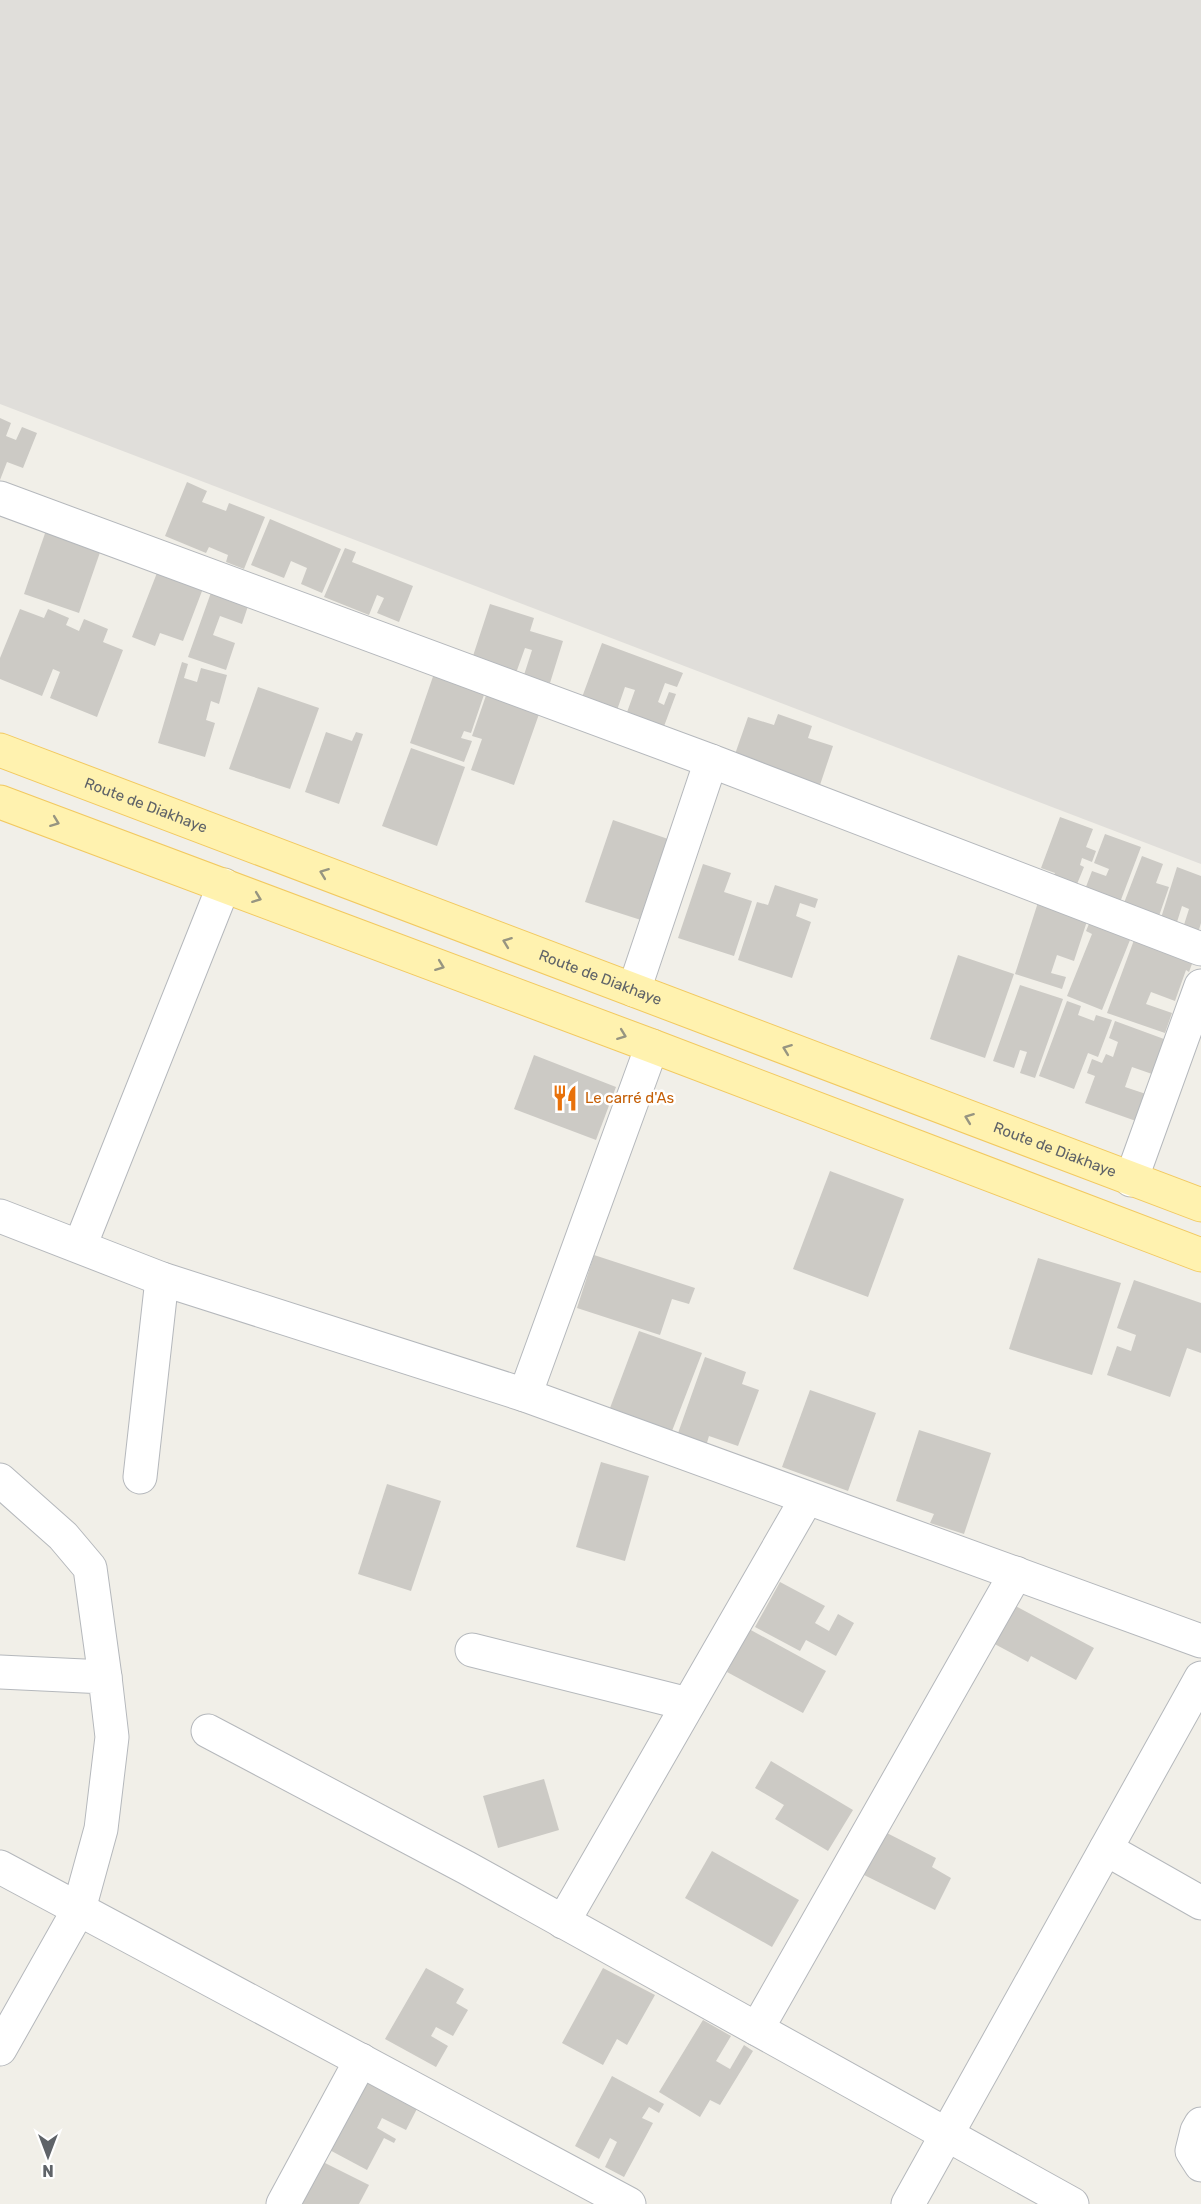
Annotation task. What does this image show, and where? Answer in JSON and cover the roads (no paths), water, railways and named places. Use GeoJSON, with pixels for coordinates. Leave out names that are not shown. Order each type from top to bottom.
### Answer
{"type":"FeatureCollection","features":[{"type":"Feature","properties":{"kind":"main road","name":"Route de Diakhaye"},"geometry":{"type":"LineString","coordinates":[[0,750],[1201,1205]]}},
{"type":"Feature","properties":{"kind":"main road"},"geometry":{"type":"LineString","coordinates":[[0,802],[652,1046],[1201,1255]]}},
{"type":"Feature","properties":{"kind":"street"},"geometry":{"type":"LineString","coordinates":[[0,498],[711,761],[1201,949]]}},
{"type":"Feature","properties":{"kind":"street"},"geometry":{"type":"LineString","coordinates":[[634,990],[711,761]]}},
{"type":"Feature","properties":{"kind":"street"},"geometry":{"type":"LineString","coordinates":[[80,1246],[224,885]]}},
{"type":"Feature","properties":{"kind":"street"},"geometry":{"type":"LineString","coordinates":[[1131,1180],[1201,986]]}},
{"type":"Feature","properties":{"kind":"street"},"geometry":{"type":"LineString","coordinates":[[525,1395],[652,1046]]}},
{"type":"Feature","properties":{"kind":"street"},"geometry":{"type":"LineString","coordinates":[[0,1216],[162,1279],[525,1395],[1201,1641]]}},
{"type":"Feature","properties":{"kind":"street"},"geometry":{"type":"LineString","coordinates":[[140,1477],[162,1279]]}},
{"type":"Feature","properties":{"kind":"street"},"geometry":{"type":"LineString","coordinates":[[0,1480],[63,1536],[90,1568],[112,1737],[101,1829],[79,1909],[0,2049]]}},
{"type":"Feature","properties":{"kind":"street"},"geometry":{"type":"LineString","coordinates":[[564,1922],[807,1498]]}},
{"type":"Feature","properties":{"kind":"street"},"geometry":{"type":"LineString","coordinates":[[757,2029],[1016,1573]]}},
{"type":"Feature","properties":{"kind":"street"},"geometry":{"type":"LineString","coordinates":[[472,1650],[688,1704]]}},
{"type":"Feature","properties":{"kind":"street"},"geometry":{"type":"LineString","coordinates":[[0,1672],[105,1677]]}},
{"type":"Feature","properties":{"kind":"street"},"geometry":{"type":"LineString","coordinates":[[908,2204],[1201,1678]]}},
{"type":"Feature","properties":{"kind":"street"},"geometry":{"type":"LineString","coordinates":[[208,1731],[466,1868],[1072,2204]]}},
{"type":"Feature","properties":{"kind":"street"},"geometry":{"type":"LineString","coordinates":[[1106,1849],[1201,1903]]}},
{"type":"Feature","properties":{"kind":"street"},"geometry":{"type":"LineString","coordinates":[[0,1867],[629,2204]]}},
{"type":"Feature","properties":{"kind":"street"},"geometry":{"type":"LineString","coordinates":[[283,2204],[361,2060]]}},
{"type":"Feature","properties":{"kind":"street"},"geometry":{"type":"LineString","coordinates":[[1201,2124],[1192,2151],[1201,2165]]}},
{"type":"Feature","properties":{"kind":"place","name":"Le carré d'As"},"geometry":{"type":"Point","coordinates":[565,1098]}}]}
